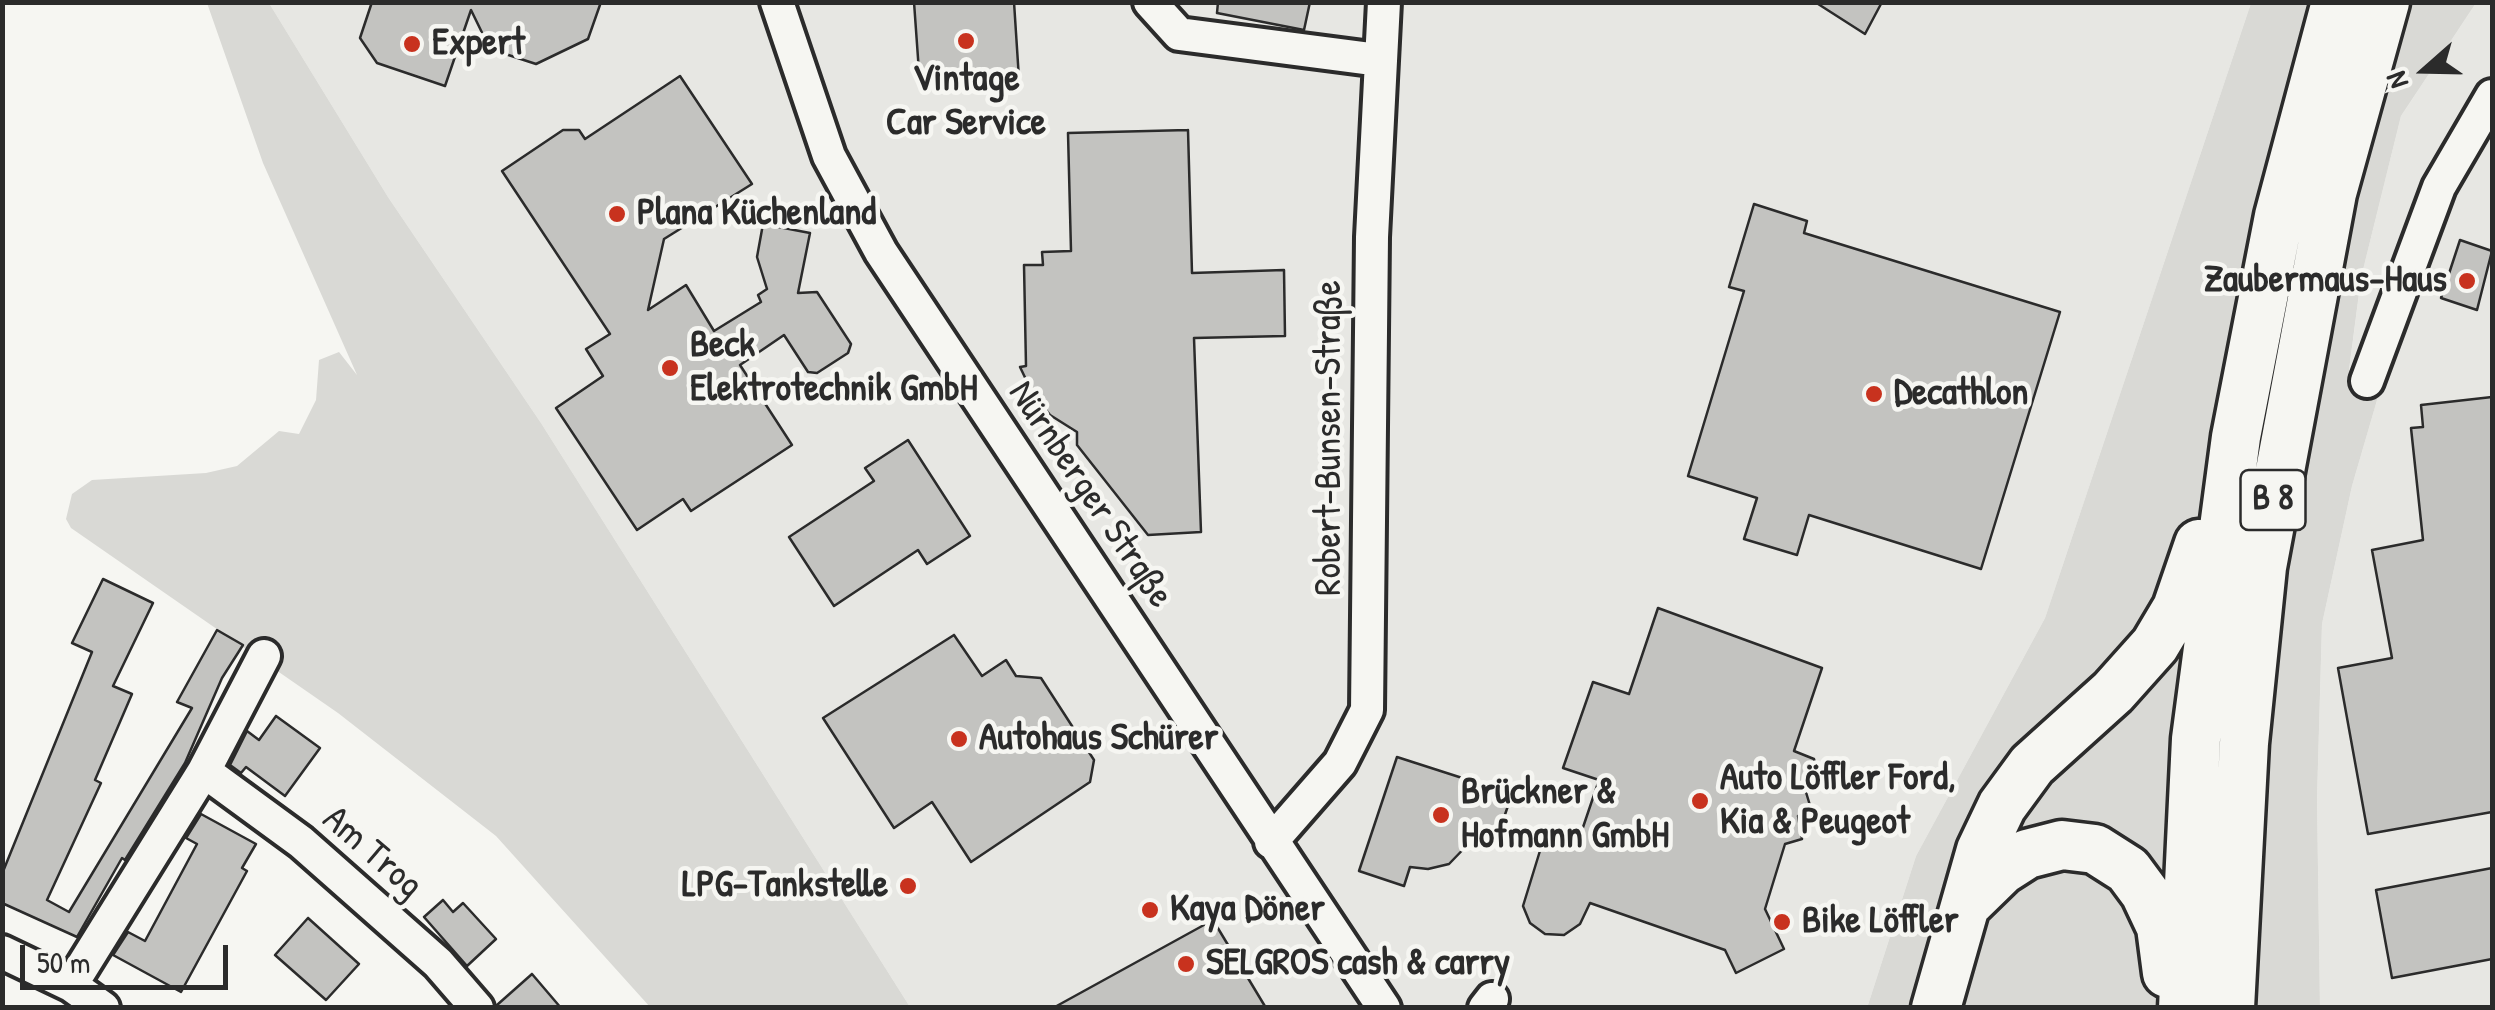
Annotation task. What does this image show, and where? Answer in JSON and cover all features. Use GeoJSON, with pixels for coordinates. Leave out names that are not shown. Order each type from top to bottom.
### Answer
{"type":"FeatureCollection","features":[{"type":"Feature","properties":{"kind":"highway","name":"B 8"},"geometry":{"type":"LineString","coordinates":[[2183,1008],[2196,738],[2236,437],[2279,216],[2336,2]]}},
{"type":"Feature","properties":{"kind":"highway","name":"B 8"},"geometry":{"type":"LineString","coordinates":[[2230,1008],[2244,742],[2262,567],[2332,193],[2385,2]]}},
{"type":"Feature","properties":{"kind":"highway"},"geometry":{"type":"LineString","coordinates":[[1936,1008],[1980,850],[2002,806],[2032,765],[2134,668],[2170,620],[2236,437]]}},
{"type":"Feature","properties":{"kind":"highway"},"geometry":{"type":"LineString","coordinates":[[1962,909],[2002,870],[2027,854],[2062,846],[2095,849],[2128,870],[2145,892],[2161,928],[2171,1008]]}},
{"type":"Feature","properties":{"kind":"street","name":"Nürnberger Straße"},"geometry":{"type":"LineString","coordinates":[[777,2],[822,141],[872,238],[1384,1008]]}},
{"type":"Feature","properties":{"kind":"street"},"geometry":{"type":"LineString","coordinates":[[1150,2],[1179,34],[1379,60]]}},
{"type":"Feature","properties":{"kind":"street","name":"Robert-Bunsen-Straße"},"geometry":{"type":"LineString","coordinates":[[1271,842],[1340,764],[1367,710],[1372,237],[1384,2]]}},
{"type":"Feature","properties":{"kind":"street"},"geometry":{"type":"LineString","coordinates":[[2367,382],[2439,187],[2492,96]]}},
{"type":"Feature","properties":{"kind":"street"},"geometry":{"type":"LineString","coordinates":[[71,985],[204,771],[264,656]]}},
{"type":"Feature","properties":{"kind":"street","name":"Am Trog"},"geometry":{"type":"LineString","coordinates":[[204,771],[300,842],[438,963],[476,1008]]}},
{"type":"Feature","properties":{"kind":"street"},"geometry":{"type":"LineString","coordinates":[[2,952],[71,985],[103,1008]]}},
{"type":"Feature","properties":{"kind":"shaded area"},"geometry":{"type":"Polygon","coordinates":[[[207,3],[269,3],[388,197],[541,423],[910,1007],[650,1007],[496,836],[338,713],[71,528],[66,519],[72,494],[92,480],[206,473],[237,466],[279,431],[299,434],[316,400],[319,360],[339,352],[357,375],[263,163],[207,3]]]}},
{"type":"Feature","properties":{"kind":"shaded area"},"geometry":{"type":"Polygon","coordinates":[[[269,3],[2251,3],[2045,618],[1916,856],[1867,1008],[910,1007],[541,423],[388,197],[269,3]]]}},
{"type":"Feature","properties":{"kind":"shaded area"},"geometry":{"type":"Polygon","coordinates":[[[2251,3],[2476,3],[2401,116],[2361,278],[2349,370],[2380,390],[2352,486],[2322,624],[2317,799],[2320,1007],[1867,1008],[1916,856],[2045,618],[2251,3]]]}},
{"type":"Feature","properties":{"kind":"shaded area"},"geometry":{"type":"Polygon","coordinates":[[[2476,3],[2492,3],[2492,1007],[2320,1008],[2317,799],[2322,624],[2352,486],[2380,390],[2349,371],[2361,278],[2401,116],[2476,3]]]}},
{"type":"Feature","properties":{"kind":"building","name":"Expert"},"geometry":{"type":"Polygon","coordinates":[[[372,2],[601,2],[588,39],[536,64],[490,49],[471,10],[445,86],[377,63],[360,38],[372,2]]]}},
{"type":"Feature","properties":{"kind":"building","name":"Vintage Car Service"},"geometry":{"type":"Polygon","coordinates":[[[914,2],[1014,2],[1019,79],[920,86],[914,2]]]}},
{"type":"Feature","properties":{"kind":"building"},"geometry":{"type":"Polygon","coordinates":[[[1218,2],[1310,2],[1304,30],[1217,13],[1218,2]]]}},
{"type":"Feature","properties":{"kind":"building"},"geometry":{"type":"Polygon","coordinates":[[[1815,2],[1882,2],[1865,34],[1815,2]]]}},
{"type":"Feature","properties":{"kind":"building"},"geometry":{"type":"Polygon","coordinates":[[[680,76],[752,184],[664,239],[648,310],[686,285],[714,331],[761,302],[758,295],[767,289],[757,257],[763,224],[810,233],[798,293],[817,292],[851,344],[848,353],[817,373],[808,372],[784,335],[740,365],[792,445],[691,511],[683,499],[637,530],[556,408],[603,376],[586,349],[610,334],[502,171],[563,130],[579,130],[585,139],[680,76]]]}},
{"type":"Feature","properties":{"kind":"building"},"geometry":{"type":"Polygon","coordinates":[[[1188,130],[1192,273],[1284,270],[1285,336],[1194,338],[1201,532],[1148,535],[1077,445],[1077,432],[1050,415],[1032,392],[1020,367],[1026,366],[1024,265],[1043,265],[1042,252],[1071,251],[1068,133],[1188,130]]]}},
{"type":"Feature","properties":{"kind":"building","name":"Decathlon"},"geometry":{"type":"Polygon","coordinates":[[[1754,204],[1807,221],[1804,233],[2060,312],[1981,569],[1809,515],[1797,555],[1744,539],[1757,498],[1688,476],[1744,291],[1729,287],[1754,204]]]}},
{"type":"Feature","properties":{"kind":"building","name":"Zaubermaus-Haus"},"geometry":{"type":"Polygon","coordinates":[[[2460,240],[2492,251],[2477,310],[2441,298],[2460,240]]]}},
{"type":"Feature","properties":{"kind":"building"},"geometry":{"type":"Polygon","coordinates":[[[2492,397],[2492,812],[2368,834],[2338,668],[2392,658],[2372,550],[2423,540],[2411,428],[2423,427],[2421,405],[2492,397]]]}},
{"type":"Feature","properties":{"kind":"building"},"geometry":{"type":"Polygon","coordinates":[[[908,440],[970,536],[927,564],[918,550],[834,606],[789,537],[874,481],[865,468],[908,440]]]}},
{"type":"Feature","properties":{"kind":"building"},"geometry":{"type":"Polygon","coordinates":[[[103,579],[153,603],[113,686],[132,694],[95,780],[101,783],[47,900],[69,912],[192,708],[177,702],[217,630],[243,645],[222,678],[185,763],[125,860],[122,858],[77,937],[2,903],[2,874],[92,652],[72,643],[103,579]]]}},
{"type":"Feature","properties":{"kind":"building","name":"Auto Löffler Ford, Kia & Peugeot"},"geometry":{"type":"Polygon","coordinates":[[[1658,608],[1822,668],[1794,751],[1814,759],[1821,785],[1805,789],[1812,812],[1798,816],[1802,839],[1785,844],[1765,909],[1784,949],[1736,973],[1725,950],[1590,903],[1580,924],[1564,935],[1545,934],[1530,923],[1523,906],[1543,841],[1576,848],[1599,780],[1563,768],[1593,682],[1629,694],[1658,608]]]}},
{"type":"Feature","properties":{"kind":"building","name":"Autohaus Schürer"},"geometry":{"type":"Polygon","coordinates":[[[954,635],[982,676],[1006,660],[1016,676],[1041,678],[1094,760],[1090,782],[971,862],[932,802],[894,828],[823,718],[954,635]]]}},
{"type":"Feature","properties":{"kind":"building"},"geometry":{"type":"Polygon","coordinates":[[[276,716],[320,748],[285,796],[246,767],[241,773],[230,765],[247,731],[259,740],[276,716]]]}},
{"type":"Feature","properties":{"kind":"building","name":"Brückner & Hofmann GmbH"},"geometry":{"type":"Polygon","coordinates":[[[1397,757],[1512,794],[1496,841],[1476,836],[1449,864],[1428,869],[1410,867],[1404,886],[1359,871],[1397,757]]]}},
{"type":"Feature","properties":{"kind":"building"},"geometry":{"type":"Polygon","coordinates":[[[201,814],[256,844],[242,868],[247,871],[181,992],[113,955],[128,932],[145,941],[197,844],[186,838],[201,814]]]}},
{"type":"Feature","properties":{"kind":"building"},"geometry":{"type":"Polygon","coordinates":[[[2492,868],[2492,959],[2392,978],[2376,890],[2492,868]]]}},
{"type":"Feature","properties":{"kind":"building"},"geometry":{"type":"Polygon","coordinates":[[[443,900],[453,912],[463,903],[496,939],[467,966],[424,917],[443,900]]]}},
{"type":"Feature","properties":{"kind":"building"},"geometry":{"type":"Polygon","coordinates":[[[308,918],[359,964],[326,1000],[275,955],[308,918]]]}},
{"type":"Feature","properties":{"kind":"building","name":"SELGROS cash & carry"},"geometry":{"type":"Polygon","coordinates":[[[1213,920],[1266,1008],[1053,1008],[1213,920]]]}},
{"type":"Feature","properties":{"kind":"building"},"geometry":{"type":"Polygon","coordinates":[[[532,974],[561,1008],[497,1008],[497,1005],[532,974]]]}},
{"type":"Feature","properties":{"kind":"place","name":"Vintage Car Service"},"geometry":{"type":"Point","coordinates":[966,41]}},
{"type":"Feature","properties":{"kind":"place","name":"Expert"},"geometry":{"type":"Point","coordinates":[412,44]}},
{"type":"Feature","properties":{"kind":"place","name":"Plana Küchenland"},"geometry":{"type":"Point","coordinates":[617,214]}},
{"type":"Feature","properties":{"kind":"place","name":"Zaubermaus-Haus"},"geometry":{"type":"Point","coordinates":[2467,281]}},
{"type":"Feature","properties":{"kind":"place","name":"Beck Elektrotechnik GmbH"},"geometry":{"type":"Point","coordinates":[670,368]}},
{"type":"Feature","properties":{"kind":"place","name":"Decathlon"},"geometry":{"type":"Point","coordinates":[1874,394]}},
{"type":"Feature","properties":{"kind":"place","name":"Autohaus Schürer"},"geometry":{"type":"Point","coordinates":[959,739]}},
{"type":"Feature","properties":{"kind":"place","name":"Auto Löffler Ford, Kia & Peugeot"},"geometry":{"type":"Point","coordinates":[1700,801]}},
{"type":"Feature","properties":{"kind":"place","name":"Brückner & Hofmann GmbH"},"geometry":{"type":"Point","coordinates":[1441,815]}},
{"type":"Feature","properties":{"kind":"place","name":"LPG-Tankstelle"},"geometry":{"type":"Point","coordinates":[908,886]}},
{"type":"Feature","properties":{"kind":"place","name":"Kaya Döner"},"geometry":{"type":"Point","coordinates":[1150,910]}},
{"type":"Feature","properties":{"kind":"place","name":"Bike Löffler"},"geometry":{"type":"Point","coordinates":[1782,922]}},
{"type":"Feature","properties":{"kind":"place","name":"SELGROS cash & carry"},"geometry":{"type":"Point","coordinates":[1186,964]}}]}
